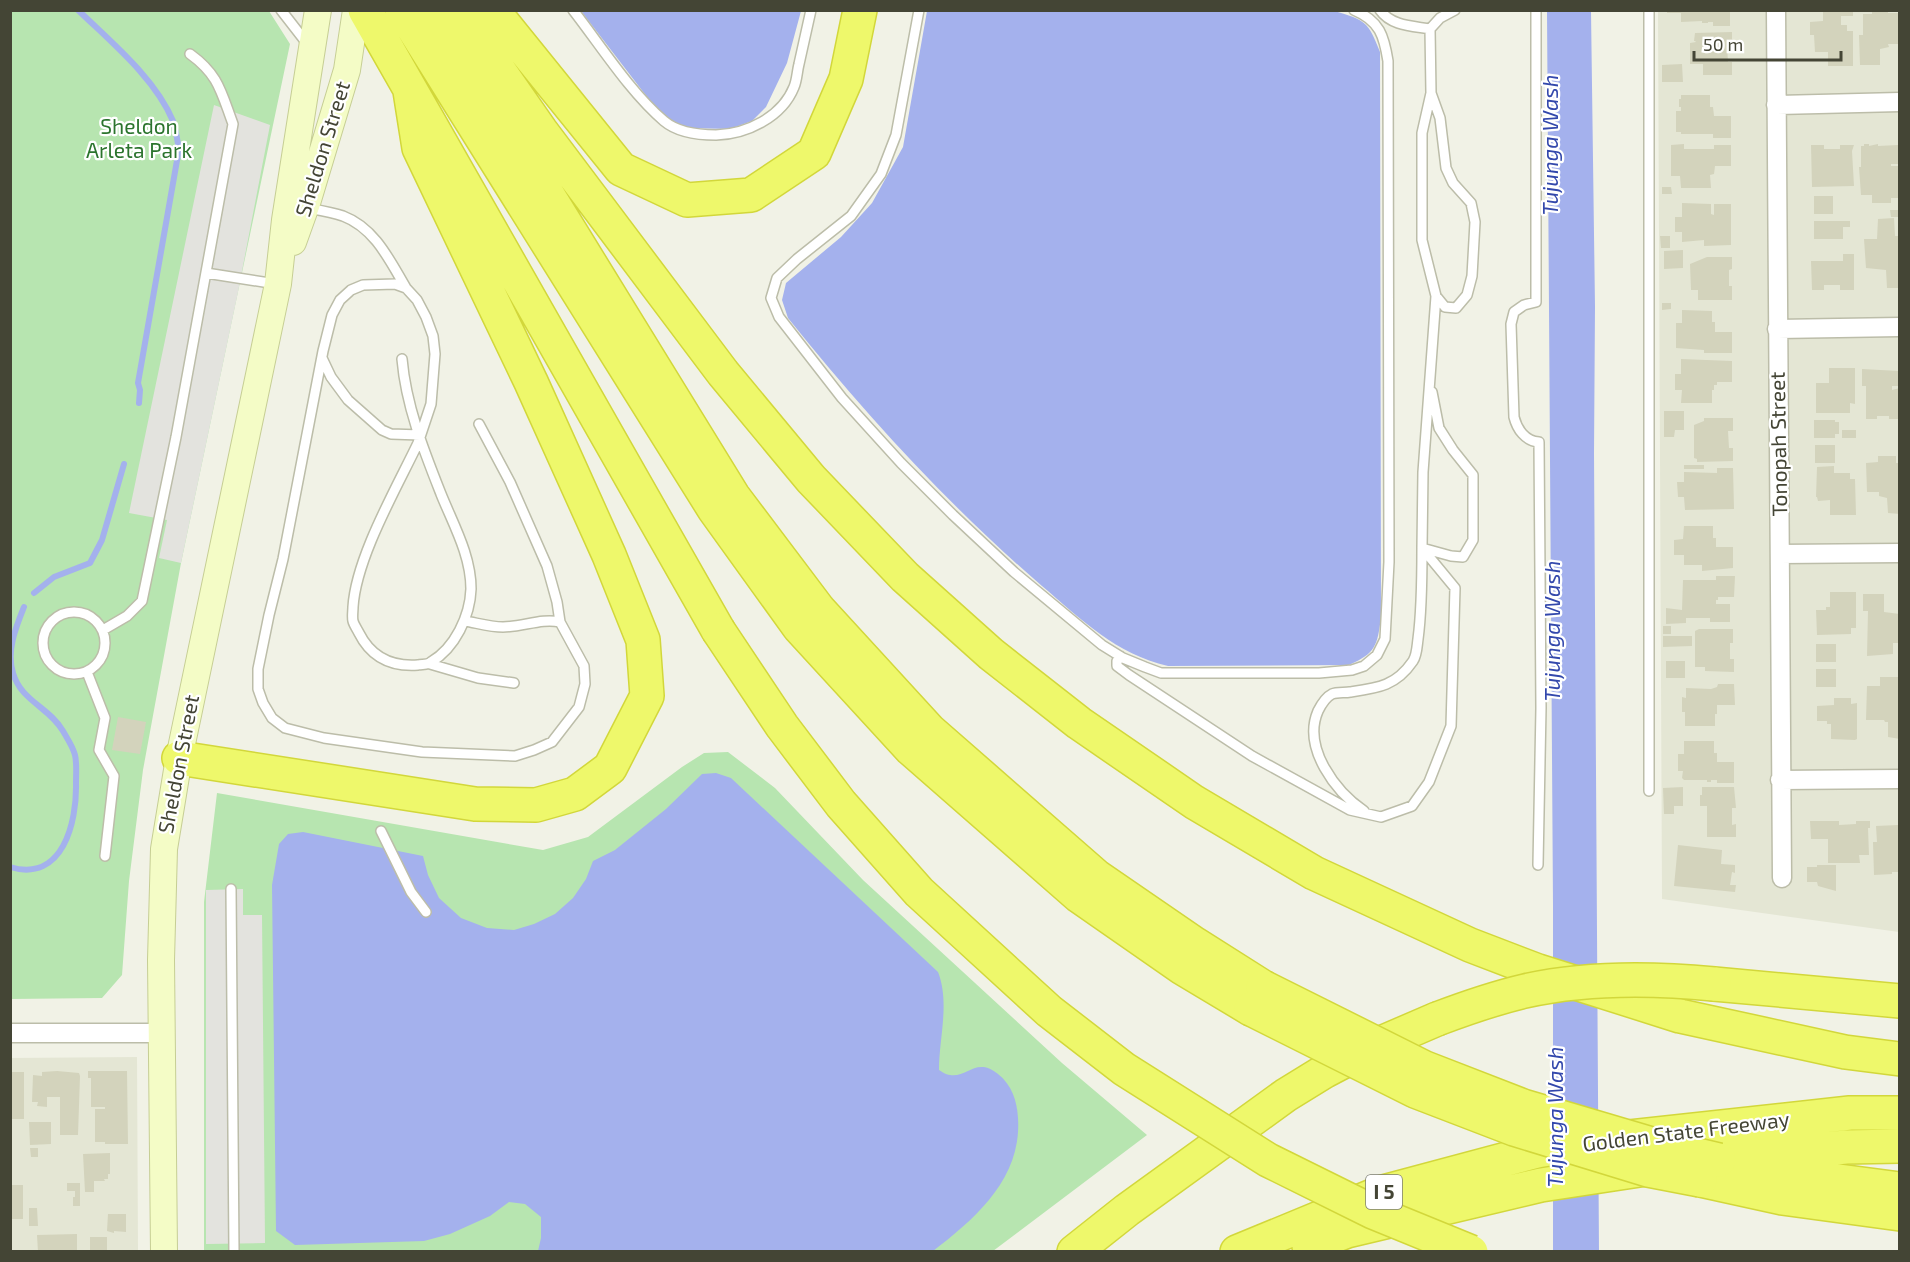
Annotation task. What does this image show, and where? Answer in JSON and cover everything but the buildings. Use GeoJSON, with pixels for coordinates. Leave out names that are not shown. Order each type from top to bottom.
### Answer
{"type":"FeatureCollection","features":[{"type":"Feature","properties":{"kind":"highway"},"geometry":{"type":"LineString","coordinates":[[365,10],[718,630],[782,726],[841,804],[919,892],[1049,1011],[1124,1069],[1268,1160],[1373,1212],[1471,1251]]}},
{"type":"Feature","properties":{"kind":"highway"},"geometry":{"type":"LineString","coordinates":[[457,10],[541,131],[723,373],[811,478],[905,577],[990,654],[1079,723],[1194,802],[1304,867],[1470,945],[1538,971],[1680,1016],[1845,1052],[1899,1059]]}},
{"type":"Feature","properties":{"kind":"highway"},"geometry":{"type":"LineString","coordinates":[[487,10],[503,23],[621,169],[687,200],[751,195],[814,153],[846,79],[860,10]]}},
{"type":"Feature","properties":{"kind":"highway"},"geometry":{"type":"LineString","coordinates":[[413,14],[714,510],[799,627],[910,749],[1079,897],[1181,967],[1257,998],[1415,1091],[1514,1129],[1648,1170],[1786,1174],[1899,1189]]}},
{"type":"Feature","properties":{"kind":"highway"},"geometry":{"type":"LineString","coordinates":[[179,758],[474,804],[536,805],[575,794],[610,768],[647,696],[643,640],[609,555],[531,382],[419,148],[404,80]]}},
{"type":"Feature","properties":{"kind":"highway"},"geometry":{"type":"LineString","coordinates":[[1074,1251],[1286,1095],[1365,1050],[1437,1019],[1482,1003],[1527,991],[1574,983],[1621,979],[1714,984],[1899,1001]]}},
{"type":"Feature","properties":{"kind":"highway","name":"Golden State Freeway"},"geometry":{"type":"LineString","coordinates":[[1237,1251],[1380,1193],[1538,1151],[1612,1139],[1850,1113],[1899,1113]]}},
{"type":"Feature","properties":{"kind":"highway"},"geometry":{"type":"LineString","coordinates":[[1296,1251],[1347,1231],[1540,1185],[1727,1158],[1846,1147],[1899,1146]]}},
{"type":"Feature","properties":{"kind":"highway"},"geometry":{"type":"LineString","coordinates":[[1709,1170],[1782,1198],[1899,1214]]}},
{"type":"Feature","properties":{"kind":"main road","name":"Sheldon Street"},"geometry":{"type":"LineString","coordinates":[[164,1251],[161,960],[164,849],[179,758],[278,284],[285,220],[318,10]]}},
{"type":"Feature","properties":{"kind":"main road","name":"Sheldon Street"},"geometry":{"type":"LineString","coordinates":[[278,284],[305,207],[347,70],[356,10]]}},
{"type":"Feature","properties":{"kind":"street","name":"Tonopah Street"},"geometry":{"type":"LineString","coordinates":[[1776,10],[1782,878]]}},
{"type":"Feature","properties":{"kind":"street"},"geometry":{"type":"LineString","coordinates":[[1776,105],[1899,102]]}},
{"type":"Feature","properties":{"kind":"street"},"geometry":{"type":"LineString","coordinates":[[1777,329],[1899,327]]}},
{"type":"Feature","properties":{"kind":"street"},"geometry":{"type":"LineString","coordinates":[[1780,554],[1899,553]]}},
{"type":"Feature","properties":{"kind":"street"},"geometry":{"type":"LineString","coordinates":[[1780,780],[1899,779]]}},
{"type":"Feature","properties":{"kind":"street"},"geometry":{"type":"LineString","coordinates":[[10,1033],[162,1033]]}},
{"type":"Feature","properties":{"kind":"lane"},"geometry":{"type":"LineString","coordinates":[[281,10],[312,50]]}},
{"type":"Feature","properties":{"kind":"lane"},"geometry":{"type":"LineString","coordinates":[[573,10],[640,97],[665,123],[684,132],[724,135],[757,125],[772,116],[785,102],[794,87],[811,10]]}},
{"type":"Feature","properties":{"kind":"lane"},"geometry":{"type":"LineString","coordinates":[[918,10],[896,135],[881,174],[851,216],[796,259],[777,278],[771,298],[779,317],[842,398],[901,464],[1014,572],[1089,635],[1120,656],[1161,673],[1319,673],[1352,670],[1364,666],[1377,655],[1385,639],[1389,562],[1388,61],[1381,32],[1372,21],[1357,12]]}},
{"type":"Feature","properties":{"kind":"lane"},"geometry":{"type":"LineString","coordinates":[[1380,10],[1391,20]]}},
{"type":"Feature","properties":{"kind":"lane"},"geometry":{"type":"LineString","coordinates":[[1369,814],[1351,802],[1335,785],[1323,765],[1316,742],[1314,720],[1321,704],[1332,694],[1389,685],[1415,658],[1421,614],[1423,472],[1436,296],[1422,240],[1422,133],[1431,93],[1430,29],[1440,18],[1455,10]]}},
{"type":"Feature","properties":{"kind":"lane"},"geometry":{"type":"LineString","coordinates":[[1536,10],[1536,302],[1524,305],[1514,312],[1511,324],[1514,417],[1517,430],[1534,442],[1539,442],[1541,708],[1538,865]]}},
{"type":"Feature","properties":{"kind":"lane"},"geometry":{"type":"LineString","coordinates":[[1649,10],[1649,791]]}},
{"type":"Feature","properties":{"kind":"lane"},"geometry":{"type":"LineString","coordinates":[[1357,12],[1430,29]]}},
{"type":"Feature","properties":{"kind":"lane"},"geometry":{"type":"LineString","coordinates":[[103,630],[128,616],[142,601],[176,437],[233,124],[214,75],[190,54]]}},
{"type":"Feature","properties":{"kind":"lane"},"geometry":{"type":"LineString","coordinates":[[1431,93],[1440,118],[1446,168],[1452,183],[1471,203],[1475,222],[1472,276],[1467,294],[1456,308],[1444,307],[1436,296]]}},
{"type":"Feature","properties":{"kind":"lane"},"geometry":{"type":"LineString","coordinates":[[305,207],[342,216],[369,232],[406,288],[417,300],[433,336],[435,354],[431,404],[420,435],[362,566],[354,595],[353,621],[366,648],[385,660],[405,666],[430,664],[478,678],[514,683]]}},
{"type":"Feature","properties":{"kind":"lane"},"geometry":{"type":"LineString","coordinates":[[206,273],[278,284]]}},
{"type":"Feature","properties":{"kind":"lane"},"geometry":{"type":"LineString","coordinates":[[406,288],[395,284],[363,285],[351,290],[340,300],[332,315],[283,559],[268,615],[258,669],[258,689],[263,703],[272,718],[285,728],[303,734],[422,752],[515,756],[552,742],[579,707],[585,684],[584,666],[560,622],[547,566],[510,482],[479,424]]}},
{"type":"Feature","properties":{"kind":"lane"},"geometry":{"type":"LineString","coordinates":[[322,358],[331,377],[344,394],[382,430],[391,434],[420,435]]}},
{"type":"Feature","properties":{"kind":"lane"},"geometry":{"type":"LineString","coordinates":[[402,359],[404,383],[411,411],[441,495],[465,552],[471,588],[465,621],[449,646],[430,664]]}},
{"type":"Feature","properties":{"kind":"lane"},"geometry":{"type":"LineString","coordinates":[[1422,548],[1463,557],[1473,540],[1474,516],[1473,475],[1439,428],[1429,379]]}},
{"type":"Feature","properties":{"kind":"lane"},"geometry":{"type":"LineString","coordinates":[[1120,656],[1117,661],[1118,666],[1129,675],[1252,756],[1350,810],[1382,817],[1412,806],[1429,782],[1451,726],[1455,588],[1422,548]]}},
{"type":"Feature","properties":{"kind":"lane"},"geometry":{"type":"LineString","coordinates":[[69,612],[89,615],[97,621],[106,640],[101,660],[87,672],[75,675],[65,674],[48,661],[44,651],[43,641],[51,622],[69,612]]}},
{"type":"Feature","properties":{"kind":"lane"},"geometry":{"type":"LineString","coordinates":[[465,621],[501,627],[550,620],[560,622]]}},
{"type":"Feature","properties":{"kind":"lane"},"geometry":{"type":"LineString","coordinates":[[87,672],[105,718],[99,750],[114,776],[105,856]]}},
{"type":"Feature","properties":{"kind":"lane"},"geometry":{"type":"LineString","coordinates":[[381,831],[411,892],[426,912]]}},
{"type":"Feature","properties":{"kind":"lane"},"geometry":{"type":"LineString","coordinates":[[231,889],[234,1251]]}},
{"type":"Feature","properties":{"kind":"shaded area"},"geometry":{"type":"Polygon","coordinates":[[[1658,11],[1899,11],[1899,932],[1662,899],[1658,11]]]}},
{"type":"Feature","properties":{"kind":"shaded area"},"geometry":{"type":"Polygon","coordinates":[[[214,105],[270,125],[238,292],[181,563],[159,558],[167,520],[129,513],[214,105]]]}},
{"type":"Feature","properties":{"kind":"shaded area"},"geometry":{"type":"Polygon","coordinates":[[[243,889],[243,915],[262,915],[265,1243],[206,1244],[206,890],[243,889]]]}},
{"type":"Feature","properties":{"kind":"shaded area"},"geometry":{"type":"Polygon","coordinates":[[[137,1057],[138,1251],[11,1251],[10,1058],[137,1057]]]}},
{"type":"Feature","properties":{"kind":"green space","name":"Sheldon Arleta Park"},"geometry":{"type":"Polygon","coordinates":[[[10,11],[269,11],[290,44],[181,563],[143,770],[129,881],[122,975],[102,998],[11,999],[10,11]]]}},
{"type":"Feature","properties":{"kind":"green space"},"geometry":{"type":"Polygon","coordinates":[[[728,752],[775,788],[863,880],[1062,1063],[1147,1135],[993,1251],[204,1252],[204,902],[217,793],[543,850],[588,837],[704,753],[728,752]]]}},
{"type":"Feature","properties":{"kind":"water"},"geometry":{"type":"Polygon","coordinates":[[[581,11],[801,11],[787,63],[766,107],[752,121],[730,129],[688,128],[664,119],[581,11]]]}},
{"type":"Feature","properties":{"kind":"water"},"geometry":{"type":"Polygon","coordinates":[[[927,11],[1334,11],[1364,23],[1380,52],[1381,618],[1378,635],[1374,648],[1365,657],[1349,665],[1168,666],[1149,661],[1100,634],[1042,586],[974,524],[909,458],[788,318],[782,300],[786,283],[841,237],[872,203],[903,147],[927,11]]]}},
{"type":"Feature","properties":{"kind":"water","name":"Tujunga Wash"},"geometry":{"type":"Polygon","coordinates":[[[1547,11],[1591,11],[1595,307],[1599,1252],[1553,1251],[1547,11]]]}},
{"type":"Feature","properties":{"kind":"water"},"geometry":{"type":"Polygon","coordinates":[[[716,773],[731,778],[938,972],[944,1008],[939,1070],[955,1075],[974,1068],[989,1069],[1003,1078],[1010,1088],[1018,1118],[1017,1140],[1004,1178],[980,1210],[933,1251],[538,1251],[541,1238],[541,1217],[525,1204],[509,1202],[490,1216],[450,1234],[424,1241],[295,1245],[276,1231],[272,885],[279,844],[288,834],[303,832],[423,856],[428,875],[439,898],[461,918],[487,928],[514,930],[555,914],[573,898],[586,879],[593,861],[615,850],[666,809],[702,774],[716,773]]]}},
{"type":"Feature","properties":{"kind":"waterway"},"geometry":{"type":"LineString","coordinates":[[78,10],[131,61],[155,90],[173,121],[179,149],[138,383],[139,403]]}},
{"type":"Feature","properties":{"kind":"waterway"},"geometry":{"type":"LineString","coordinates":[[34,593],[54,577],[90,563],[102,540],[124,464]]}},
{"type":"Feature","properties":{"kind":"waterway"},"geometry":{"type":"LineString","coordinates":[[10,867],[28,870],[43,866],[54,858],[70,831],[76,798],[76,761],[71,746],[57,723],[22,690],[13,673],[11,648],[24,607]]}}]}
